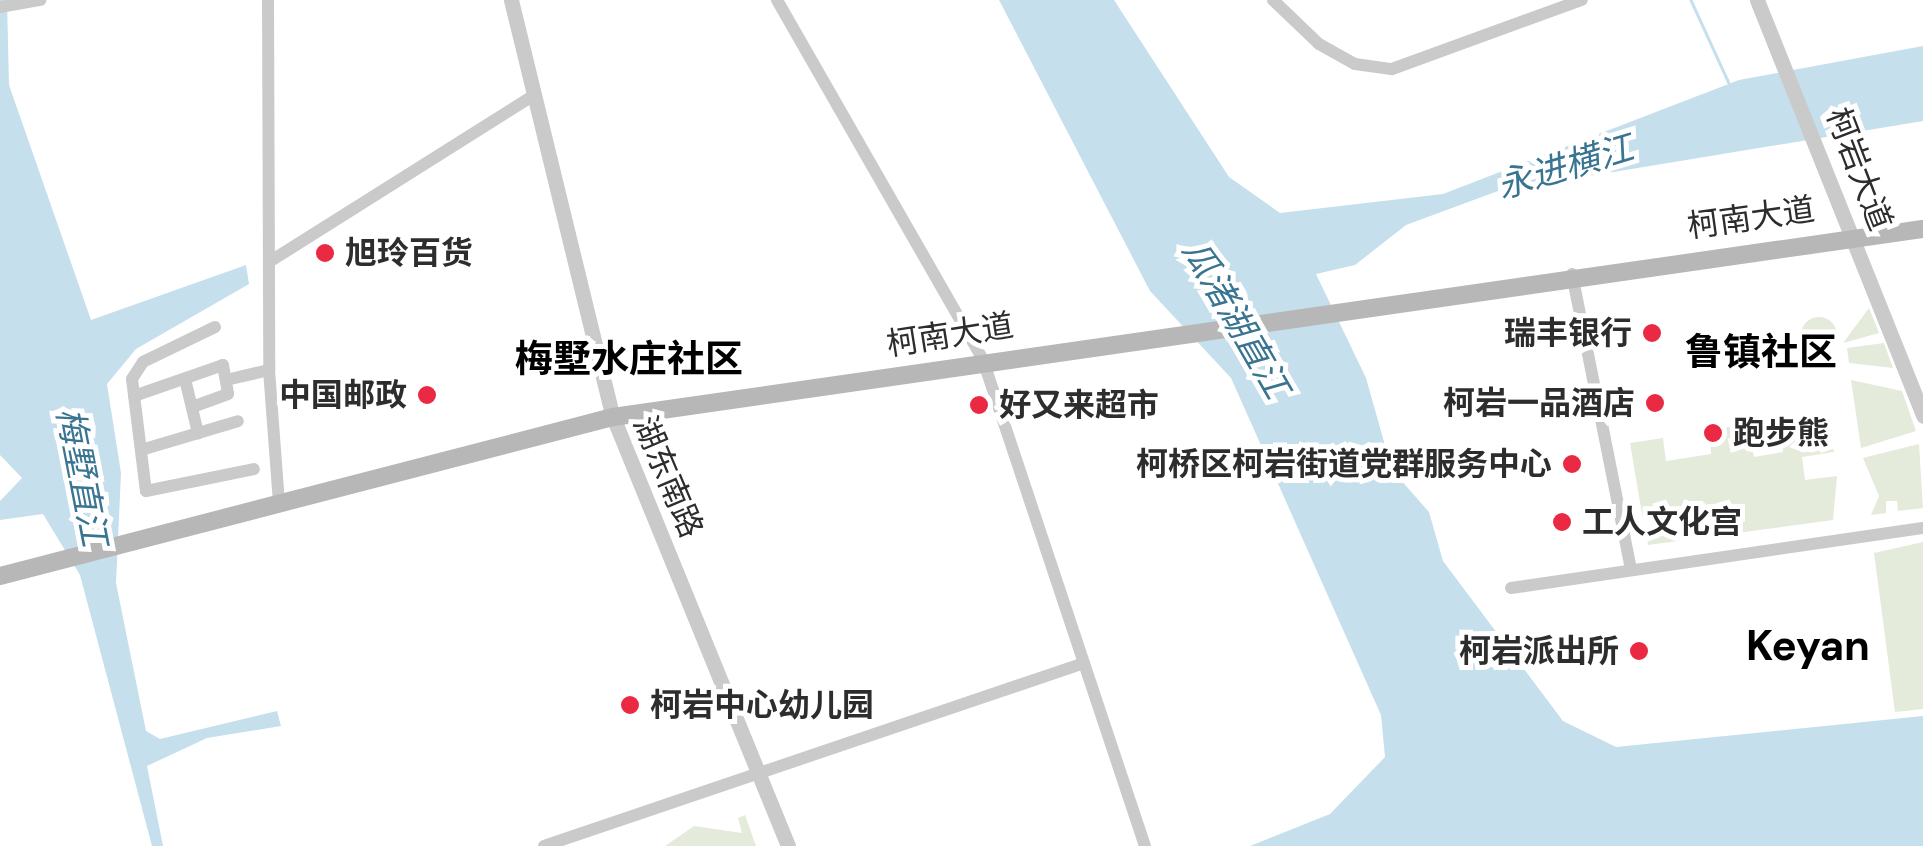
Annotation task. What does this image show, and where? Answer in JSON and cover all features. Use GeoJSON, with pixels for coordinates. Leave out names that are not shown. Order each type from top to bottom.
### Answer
{"type":"FeatureCollection","features":[{"type":"Feature","properties":{"kind":"main road","name":"柯南大道"},"geometry":{"type":"LineString","coordinates":[[0,576],[613,417],[1118,339],[1854,234],[1923,229]]}},
{"type":"Feature","properties":{"kind":"street"},"geometry":{"type":"LineString","coordinates":[[0,6],[39,0]]}},
{"type":"Feature","properties":{"kind":"street"},"geometry":{"type":"LineString","coordinates":[[268,0],[269,370],[279,502]]}},
{"type":"Feature","properties":{"kind":"street","name":"湖东南路"},"geometry":{"type":"LineString","coordinates":[[511,0],[613,417],[763,772],[788,846]]}},
{"type":"Feature","properties":{"kind":"street"},"geometry":{"type":"LineString","coordinates":[[777,0],[983,360],[1145,846]]}},
{"type":"Feature","properties":{"kind":"street"},"geometry":{"type":"LineString","coordinates":[[1273,0],[1319,44],[1355,64],[1392,69],[1548,6],[1582,0]]}},
{"type":"Feature","properties":{"kind":"street","name":"柯岩大道"},"geometry":{"type":"LineString","coordinates":[[1757,0],[1825,153],[1923,416]]}},
{"type":"Feature","properties":{"kind":"street"},"geometry":{"type":"LineString","coordinates":[[268,262],[534,95]]}},
{"type":"Feature","properties":{"kind":"street"},"geometry":{"type":"LineString","coordinates":[[1572,274],[1631,568]]}},
{"type":"Feature","properties":{"kind":"street"},"geometry":{"type":"LineString","coordinates":[[215,327],[143,362],[134,396],[146,491],[254,469]]}},
{"type":"Feature","properties":{"kind":"street"},"geometry":{"type":"LineString","coordinates":[[134,396],[222,364],[228,394],[192,407]]}},
{"type":"Feature","properties":{"kind":"street"},"geometry":{"type":"LineString","coordinates":[[226,380],[269,370]]}},
{"type":"Feature","properties":{"kind":"street"},"geometry":{"type":"LineString","coordinates":[[185,379],[198,433]]}},
{"type":"Feature","properties":{"kind":"street"},"geometry":{"type":"LineString","coordinates":[[141,450],[238,421]]}},
{"type":"Feature","properties":{"kind":"street"},"geometry":{"type":"LineString","coordinates":[[1511,588],[1923,528]]}},
{"type":"Feature","properties":{"kind":"street"},"geometry":{"type":"LineString","coordinates":[[544,846],[1084,664]]}},
{"type":"Feature","properties":{"kind":"green space"},"geometry":{"type":"Polygon","coordinates":[[[1869,308],[1879,333],[1843,343],[1869,308]]]}},
{"type":"Feature","properties":{"kind":"green space"},"geometry":{"type":"Polygon","coordinates":[[[1819,317],[1831,323],[1837,335],[1831,347],[1819,353],[1807,347],[1801,335],[1807,323],[1819,317]]]}},
{"type":"Feature","properties":{"kind":"green space"},"geometry":{"type":"Polygon","coordinates":[[[1884,343],[1893,368],[1849,363],[1847,348],[1884,343]]]}},
{"type":"Feature","properties":{"kind":"green space"},"geometry":{"type":"Polygon","coordinates":[[[1851,380],[1902,391],[1916,431],[1861,448],[1851,380]]]}},
{"type":"Feature","properties":{"kind":"green space"},"geometry":{"type":"Polygon","coordinates":[[[1823,414],[1834,452],[1802,457],[1805,480],[1837,476],[1833,520],[1648,545],[1646,532],[1684,526],[1684,516],[1643,520],[1630,443],[1663,438],[1666,461],[1711,454],[1710,430],[1747,424],[1754,457],[1783,452],[1779,421],[1823,414]]]}},
{"type":"Feature","properties":{"kind":"green space"},"geometry":{"type":"Polygon","coordinates":[[[1919,444],[1923,508],[1898,511],[1897,501],[1886,501],[1886,513],[1871,515],[1879,496],[1863,458],[1919,444]]]}},
{"type":"Feature","properties":{"kind":"green space"},"geometry":{"type":"Polygon","coordinates":[[[1923,542],[1923,709],[1895,712],[1874,553],[1923,542]]]}},
{"type":"Feature","properties":{"kind":"green space"},"geometry":{"type":"Polygon","coordinates":[[[745,815],[756,846],[665,846],[694,826],[742,833],[738,818],[745,815]]]}},
{"type":"Feature","properties":{"kind":"water","name":"梅墅直江"},"geometry":{"type":"Polygon","coordinates":[[[0,0],[7,0],[9,85],[91,320],[246,265],[249,284],[136,349],[107,384],[121,473],[116,583],[146,731],[160,739],[277,711],[281,726],[207,738],[147,766],[163,846],[152,846],[80,575],[43,514],[0,520],[0,501],[22,478],[0,455],[0,0]]]}},
{"type":"Feature","properties":{"kind":"water"},"geometry":{"type":"Polygon","coordinates":[[[999,0],[1114,0],[1229,177],[1280,213],[1443,194],[1739,80],[1923,46],[1923,121],[1498,191],[1406,225],[1355,265],[1316,274],[1366,378],[1392,470],[1429,512],[1443,561],[1563,721],[1616,747],[1923,716],[1923,846],[1250,846],[1330,814],[1385,757],[1381,715],[1231,378],[1150,291],[999,0]]]}},
{"type":"Feature","properties":{"kind":"waterway"},"geometry":{"type":"LineString","coordinates":[[1691,0],[1730,85]]}},
{"type":"Feature","properties":{"kind":"place","name":"旭玲百货"},"geometry":{"type":"Point","coordinates":[325,253]}},
{"type":"Feature","properties":{"kind":"place","name":"瑞丰银行"},"geometry":{"type":"Point","coordinates":[1652,333]}},
{"type":"Feature","properties":{"kind":"place","name":"中国邮政"},"geometry":{"type":"Point","coordinates":[427,395]}},
{"type":"Feature","properties":{"kind":"place","name":"柯岩一品酒店"},"geometry":{"type":"Point","coordinates":[1655,403]}},
{"type":"Feature","properties":{"kind":"place","name":"好又来超市"},"geometry":{"type":"Point","coordinates":[979,405]}},
{"type":"Feature","properties":{"kind":"place","name":"跑步熊"},"geometry":{"type":"Point","coordinates":[1713,433]}},
{"type":"Feature","properties":{"kind":"place","name":"柯桥区柯岩街道党群服务中心"},"geometry":{"type":"Point","coordinates":[1572,464]}},
{"type":"Feature","properties":{"kind":"place","name":"工人文化宫"},"geometry":{"type":"Point","coordinates":[1562,522]}},
{"type":"Feature","properties":{"kind":"place","name":"柯岩派出所"},"geometry":{"type":"Point","coordinates":[1639,651]}},
{"type":"Feature","properties":{"kind":"place","name":"柯岩中心幼儿园"},"geometry":{"type":"Point","coordinates":[630,705]}},
{"type":"Feature","properties":{"kind":"district","name":"鲁镇社区"},"geometry":{"type":"Point","coordinates":[1761,353]}},
{"type":"Feature","properties":{"kind":"district","name":"梅墅水庄社区"},"geometry":{"type":"Point","coordinates":[629,360]}},
{"type":"Feature","properties":{"kind":"district","name":"Keyan"},"geometry":{"type":"Point","coordinates":[1808,646]}},
{"type":"Feature","properties":{"kind":"water label","name":"永进横江"},"geometry":{"type":"Point","coordinates":[1565,167]}},
{"type":"Feature","properties":{"kind":"water label","name":"瓜渚湖直江"},"geometry":{"type":"Point","coordinates":[1236,319]}}]}
